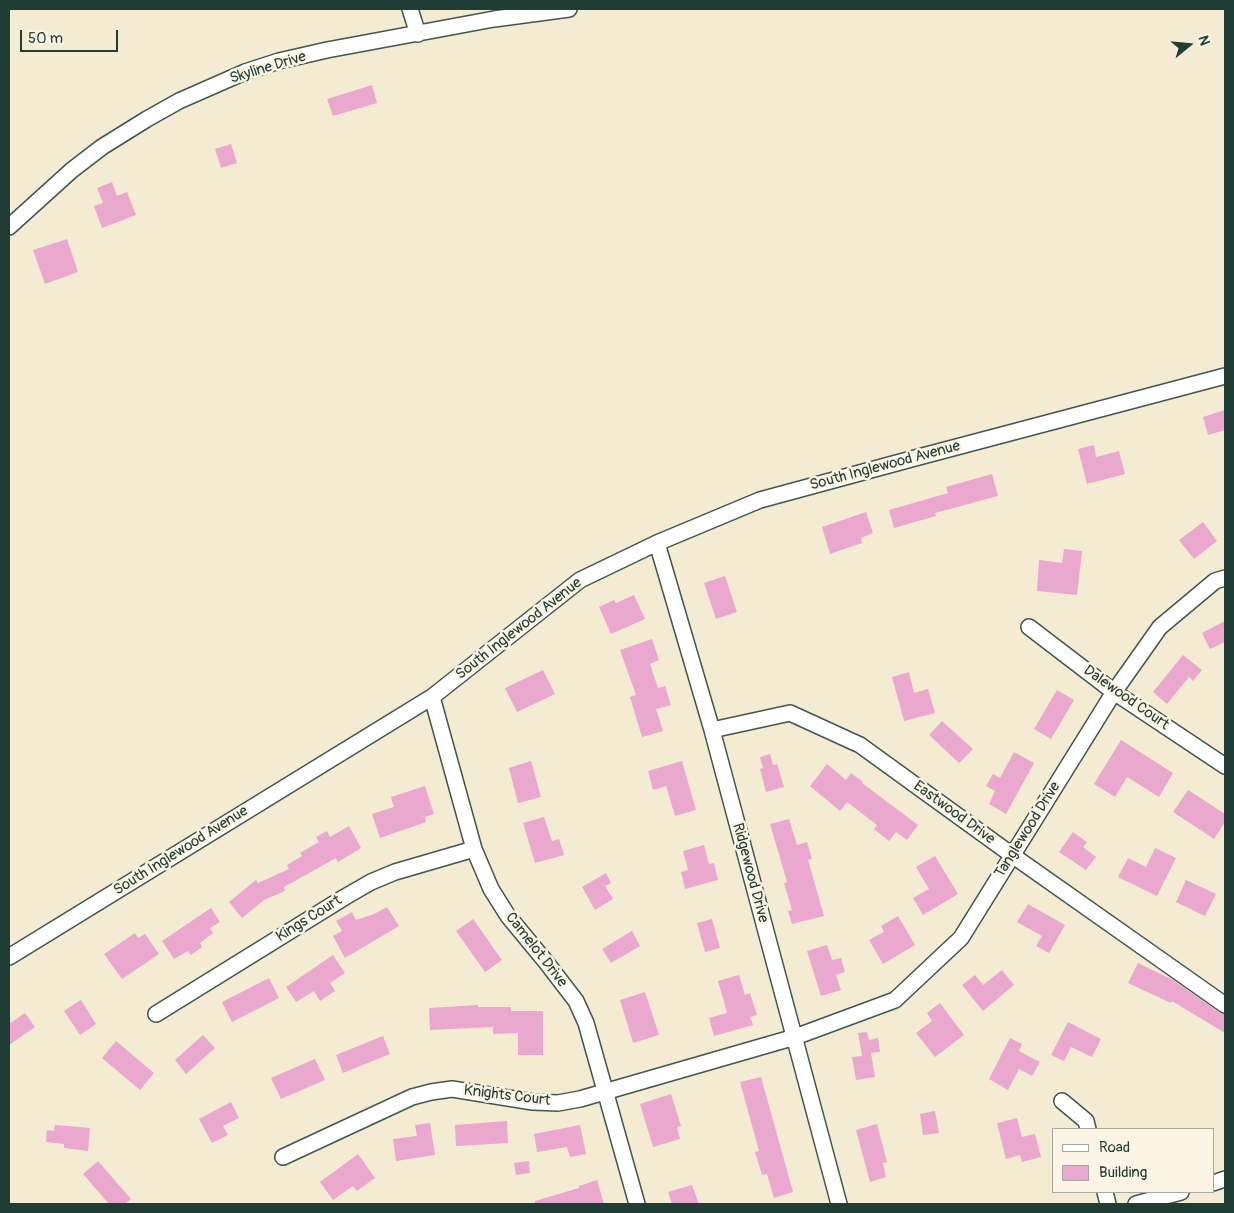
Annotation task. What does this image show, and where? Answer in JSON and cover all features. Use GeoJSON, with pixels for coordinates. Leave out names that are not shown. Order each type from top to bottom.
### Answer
{"type":"FeatureCollection","features":[{"type":"Feature","properties":{"kind":"street"},"geometry":{"type":"LineString","coordinates":[[410,9],[418,34]]}},
{"type":"Feature","properties":{"kind":"street","name":"Skyline Drive"},"geometry":{"type":"LineString","coordinates":[[9,227],[72,170],[102,146],[179,101],[245,72],[327,50],[494,20],[569,9]]}},
{"type":"Feature","properties":{"kind":"street","name":"South Inglewood Avenue"},"geometry":{"type":"LineString","coordinates":[[9,957],[432,696],[580,580],[657,544],[760,500],[1225,376]]}},
{"type":"Feature","properties":{"kind":"street","name":"Ridgewood Drive"},"geometry":{"type":"LineString","coordinates":[[657,544],[712,730],[839,1204]]}},
{"type":"Feature","properties":{"kind":"street","name":"Tanglewood Drive"},"geometry":{"type":"LineString","coordinates":[[795,1037],[895,1000],[961,938],[1114,692],[1160,627],[1214,581],[1225,578]]}},
{"type":"Feature","properties":{"kind":"street","name":"Dalewood Court"},"geometry":{"type":"LineString","coordinates":[[1030,627],[1114,692],[1225,766]]}},
{"type":"Feature","properties":{"kind":"street","name":"Camelot Drive"},"geometry":{"type":"LineString","coordinates":[[432,696],[474,849],[491,889],[508,916],[576,1001],[586,1023],[637,1204]]}},
{"type":"Feature","properties":{"kind":"street","name":"Eastwood Drive"},"geometry":{"type":"LineString","coordinates":[[712,730],[790,713],[860,745],[1225,1005]]}},
{"type":"Feature","properties":{"kind":"street","name":"Kings Court"},"geometry":{"type":"LineString","coordinates":[[156,1014],[371,882],[395,872],[474,849]]}},
{"type":"Feature","properties":{"kind":"street","name":"Knights Court"},"geometry":{"type":"LineString","coordinates":[[284,1156],[412,1097],[431,1092],[452,1089],[533,1102],[558,1103],[606,1092],[795,1037]]}},
{"type":"Feature","properties":{"kind":"street"},"geometry":{"type":"LineString","coordinates":[[1062,1101],[1086,1121],[1088,1128]]}},
{"type":"Feature","properties":{"kind":"street"},"geometry":{"type":"LineString","coordinates":[[1136,1204],[1177,1193]]}},
{"type":"Feature","properties":{"kind":"building"},"geometry":{"type":"Polygon","coordinates":[[[372,85],[377,103],[333,116],[327,99],[372,85]]]}},
{"type":"Feature","properties":{"kind":"building"},"geometry":{"type":"Polygon","coordinates":[[[231,144],[237,163],[221,168],[215,149],[231,144]]]}},
{"type":"Feature","properties":{"kind":"building"},"geometry":{"type":"Polygon","coordinates":[[[112,182],[117,196],[127,192],[136,215],[102,228],[94,206],[103,203],[97,188],[112,182]]]}},
{"type":"Feature","properties":{"kind":"building"},"geometry":{"type":"Polygon","coordinates":[[[67,239],[78,272],[45,284],[33,250],[67,239]]]}},
{"type":"Feature","properties":{"kind":"building"},"geometry":{"type":"Polygon","coordinates":[[[1225,410],[1225,430],[1208,435],[1203,417],[1225,410]]]}},
{"type":"Feature","properties":{"kind":"building"},"geometry":{"type":"Polygon","coordinates":[[[1094,445],[1096,457],[1119,451],[1125,474],[1087,484],[1078,449],[1094,445]]]}},
{"type":"Feature","properties":{"kind":"building"},"geometry":{"type":"Polygon","coordinates":[[[992,474],[998,496],[935,513],[936,516],[894,528],[889,510],[948,493],[946,487],[992,474]]]}},
{"type":"Feature","properties":{"kind":"building"},"geometry":{"type":"Polygon","coordinates":[[[866,512],[873,533],[861,538],[862,543],[830,554],[822,527],[866,512]]]}},
{"type":"Feature","properties":{"kind":"building"},"geometry":{"type":"Polygon","coordinates":[[[1203,522],[1217,541],[1194,559],[1179,540],[1203,522]]]}},
{"type":"Feature","properties":{"kind":"building"},"geometry":{"type":"Polygon","coordinates":[[[1064,549],[1082,551],[1077,595],[1037,591],[1039,560],[1062,563],[1064,549]]]}},
{"type":"Feature","properties":{"kind":"building"},"geometry":{"type":"Polygon","coordinates":[[[725,576],[737,612],[716,619],[704,583],[725,576]]]}},
{"type":"Feature","properties":{"kind":"building"},"geometry":{"type":"Polygon","coordinates":[[[634,595],[645,619],[611,634],[599,607],[614,600],[616,603],[634,595]]]}},
{"type":"Feature","properties":{"kind":"building"},"geometry":{"type":"Polygon","coordinates":[[[1225,621],[1225,642],[1210,649],[1202,633],[1225,621]]]}},
{"type":"Feature","properties":{"kind":"building"},"geometry":{"type":"Polygon","coordinates":[[[652,639],[659,660],[650,664],[658,688],[665,686],[671,705],[656,709],[663,731],[642,737],[630,697],[636,695],[620,650],[652,639]]]}},
{"type":"Feature","properties":{"kind":"building"},"geometry":{"type":"Polygon","coordinates":[[[1183,655],[1202,670],[1193,681],[1189,677],[1167,704],[1153,692],[1183,655]]]}},
{"type":"Feature","properties":{"kind":"building"},"geometry":{"type":"Polygon","coordinates":[[[543,670],[555,694],[517,712],[505,688],[543,670]]]}},
{"type":"Feature","properties":{"kind":"building"},"geometry":{"type":"Polygon","coordinates":[[[909,672],[914,693],[928,689],[935,713],[904,721],[892,677],[909,672]]]}},
{"type":"Feature","properties":{"kind":"building"},"geometry":{"type":"Polygon","coordinates":[[[1057,690],[1074,700],[1051,739],[1034,729],[1057,690]]]}},
{"type":"Feature","properties":{"kind":"building"},"geometry":{"type":"Polygon","coordinates":[[[942,721],[973,749],[959,763],[929,735],[942,721]]]}},
{"type":"Feature","properties":{"kind":"building"},"geometry":{"type":"Polygon","coordinates":[[[1121,740],[1173,773],[1159,797],[1127,777],[1115,797],[1094,784],[1121,740]]]}},
{"type":"Feature","properties":{"kind":"building"},"geometry":{"type":"Polygon","coordinates":[[[1014,752],[1034,763],[1006,814],[989,804],[995,791],[986,786],[993,774],[1000,778],[1014,752]]]}},
{"type":"Feature","properties":{"kind":"building"},"geometry":{"type":"Polygon","coordinates":[[[770,754],[773,765],[777,764],[784,787],[766,792],[760,769],[763,768],[760,757],[770,754]]]}},
{"type":"Feature","properties":{"kind":"building"},"geometry":{"type":"Polygon","coordinates":[[[531,761],[541,797],[518,803],[509,768],[531,761]]]}},
{"type":"Feature","properties":{"kind":"building"},"geometry":{"type":"Polygon","coordinates":[[[682,761],[696,810],[675,816],[666,786],[653,790],[648,771],[682,761]]]}},
{"type":"Feature","properties":{"kind":"building"},"geometry":{"type":"Polygon","coordinates":[[[827,764],[846,780],[851,773],[918,825],[907,840],[896,832],[889,841],[874,829],[877,825],[847,802],[840,811],[810,786],[827,764]]]}},
{"type":"Feature","properties":{"kind":"building"},"geometry":{"type":"Polygon","coordinates":[[[425,786],[434,814],[425,817],[426,822],[380,838],[372,814],[394,807],[391,797],[425,786]]]}},
{"type":"Feature","properties":{"kind":"building"},"geometry":{"type":"Polygon","coordinates":[[[1188,790],[1225,814],[1225,822],[1214,839],[1173,812],[1188,790]]]}},
{"type":"Feature","properties":{"kind":"building"},"geometry":{"type":"Polygon","coordinates":[[[544,817],[552,841],[559,839],[564,855],[535,863],[523,823],[544,817]]]}},
{"type":"Feature","properties":{"kind":"building"},"geometry":{"type":"Polygon","coordinates":[[[789,819],[797,845],[807,842],[812,859],[808,860],[824,916],[792,924],[788,911],[792,910],[784,883],[787,882],[770,824],[789,819]]]}},
{"type":"Feature","properties":{"kind":"building"},"geometry":{"type":"Polygon","coordinates":[[[349,826],[361,848],[338,862],[336,858],[284,887],[285,891],[264,900],[242,918],[229,902],[256,880],[258,883],[289,869],[287,865],[302,856],[300,853],[319,842],[316,837],[327,831],[330,837],[349,826]]]}},
{"type":"Feature","properties":{"kind":"building"},"geometry":{"type":"Polygon","coordinates":[[[1073,832],[1087,842],[1083,847],[1096,857],[1086,870],[1059,852],[1073,832]]]}},
{"type":"Feature","properties":{"kind":"building"},"geometry":{"type":"Polygon","coordinates":[[[704,845],[709,864],[714,863],[718,880],[685,889],[681,872],[688,870],[683,851],[704,845]]]}},
{"type":"Feature","properties":{"kind":"building"},"geometry":{"type":"Polygon","coordinates":[[[1155,848],[1176,858],[1157,896],[1118,877],[1128,858],[1146,867],[1155,848]]]}},
{"type":"Feature","properties":{"kind":"building"},"geometry":{"type":"Polygon","coordinates":[[[935,856],[958,894],[923,915],[913,898],[929,889],[916,867],[935,856]]]}},
{"type":"Feature","properties":{"kind":"building"},"geometry":{"type":"Polygon","coordinates":[[[606,873],[611,883],[605,886],[613,899],[595,910],[582,887],[606,873]]]}},
{"type":"Feature","properties":{"kind":"building"},"geometry":{"type":"Polygon","coordinates":[[[1186,880],[1216,894],[1205,916],[1176,902],[1186,880]]]}},
{"type":"Feature","properties":{"kind":"building"},"geometry":{"type":"Polygon","coordinates":[[[1028,904],[1065,925],[1049,953],[1036,946],[1042,936],[1017,922],[1028,904]]]}},
{"type":"Feature","properties":{"kind":"building"},"geometry":{"type":"Polygon","coordinates":[[[387,907],[399,926],[345,958],[333,936],[342,931],[336,921],[352,912],[356,920],[387,907]]]}},
{"type":"Feature","properties":{"kind":"building"},"geometry":{"type":"Polygon","coordinates":[[[211,908],[220,922],[210,928],[213,933],[200,943],[202,947],[191,955],[188,951],[174,959],[162,941],[211,908]]]}},
{"type":"Feature","properties":{"kind":"building"},"geometry":{"type":"Polygon","coordinates":[[[898,916],[915,945],[883,964],[869,940],[884,932],[881,926],[898,916]]]}},
{"type":"Feature","properties":{"kind":"building"},"geometry":{"type":"Polygon","coordinates":[[[473,919],[502,960],[485,972],[456,931],[473,919]]]}},
{"type":"Feature","properties":{"kind":"building"},"geometry":{"type":"Polygon","coordinates":[[[712,919],[720,948],[705,952],[697,923],[712,919]]]}},
{"type":"Feature","properties":{"kind":"building"},"geometry":{"type":"Polygon","coordinates":[[[632,931],[640,946],[611,963],[602,949],[632,931]]]}},
{"type":"Feature","properties":{"kind":"building"},"geometry":{"type":"Polygon","coordinates":[[[135,933],[138,938],[145,934],[159,954],[122,979],[104,954],[135,933]]]}},
{"type":"Feature","properties":{"kind":"building"},"geometry":{"type":"Polygon","coordinates":[[[827,945],[832,960],[841,958],[845,972],[836,975],[841,990],[821,996],[807,951],[827,945]]]}},
{"type":"Feature","properties":{"kind":"building"},"geometry":{"type":"Polygon","coordinates":[[[333,955],[345,973],[330,983],[335,991],[320,1001],[314,991],[296,1002],[286,987],[333,955]]]}},
{"type":"Feature","properties":{"kind":"building"},"geometry":{"type":"Polygon","coordinates":[[[1138,963],[1173,980],[1220,1013],[1225,1014],[1225,1033],[1172,1001],[1171,1003],[1128,983],[1138,963]]]}},
{"type":"Feature","properties":{"kind":"building"},"geometry":{"type":"Polygon","coordinates":[[[1002,970],[1014,985],[983,1011],[962,985],[975,975],[983,985],[1002,970]]]}},
{"type":"Feature","properties":{"kind":"building"},"geometry":{"type":"Polygon","coordinates":[[[739,975],[745,995],[750,993],[757,1015],[750,1017],[753,1025],[714,1036],[709,1018],[727,1013],[718,981],[739,975]]]}},
{"type":"Feature","properties":{"kind":"building"},"geometry":{"type":"Polygon","coordinates":[[[269,978],[279,998],[232,1022],[222,1002],[269,978]]]}},
{"type":"Feature","properties":{"kind":"building"},"geometry":{"type":"Polygon","coordinates":[[[645,992],[659,1035],[633,1043],[620,1000],[645,992]]]}},
{"type":"Feature","properties":{"kind":"building"},"geometry":{"type":"Polygon","coordinates":[[[81,1000],[96,1024],[80,1035],[64,1011],[81,1000]]]}},
{"type":"Feature","properties":{"kind":"building"},"geometry":{"type":"Polygon","coordinates":[[[940,1003],[964,1035],[935,1057],[916,1033],[932,1021],[927,1013],[940,1003]]]}},
{"type":"Feature","properties":{"kind":"building"},"geometry":{"type":"Polygon","coordinates":[[[478,1005],[478,1007],[511,1007],[511,1011],[543,1011],[543,1055],[518,1055],[518,1033],[493,1034],[493,1027],[430,1030],[429,1008],[478,1005]]]}},
{"type":"Feature","properties":{"kind":"building"},"geometry":{"type":"Polygon","coordinates":[[[25,1013],[35,1027],[9,1045],[9,1024],[25,1013]]]}},
{"type":"Feature","properties":{"kind":"building"},"geometry":{"type":"Polygon","coordinates":[[[1068,1022],[1101,1039],[1092,1057],[1071,1047],[1064,1061],[1051,1055],[1068,1022]]]}},
{"type":"Feature","properties":{"kind":"building"},"geometry":{"type":"Polygon","coordinates":[[[867,1032],[869,1040],[878,1038],[880,1052],[871,1053],[875,1077],[856,1080],[852,1057],[862,1056],[858,1033],[867,1032]]]}},
{"type":"Feature","properties":{"kind":"building"},"geometry":{"type":"Polygon","coordinates":[[[203,1035],[215,1048],[186,1074],[175,1060],[203,1035]]]}},
{"type":"Feature","properties":{"kind":"building"},"geometry":{"type":"Polygon","coordinates":[[[383,1036],[390,1054],[343,1073],[336,1055],[383,1036]]]}},
{"type":"Feature","properties":{"kind":"building"},"geometry":{"type":"Polygon","coordinates":[[[1010,1038],[1022,1044],[1019,1051],[1040,1062],[1032,1076],[1019,1069],[1008,1090],[989,1079],[1010,1038]]]}},
{"type":"Feature","properties":{"kind":"building"},"geometry":{"type":"Polygon","coordinates":[[[116,1041],[154,1073],[140,1090],[102,1058],[116,1041]]]}},
{"type":"Feature","properties":{"kind":"building"},"geometry":{"type":"Polygon","coordinates":[[[315,1059],[325,1080],[281,1099],[271,1078],[315,1059]]]}},
{"type":"Feature","properties":{"kind":"building"},"geometry":{"type":"Polygon","coordinates":[[[761,1077],[793,1192],[774,1198],[767,1174],[762,1175],[755,1152],[759,1151],[740,1082],[761,1077]]]}},
{"type":"Feature","properties":{"kind":"building"},"geometry":{"type":"Polygon","coordinates":[[[671,1094],[681,1126],[677,1127],[680,1139],[653,1147],[640,1104],[671,1094]]]}},
{"type":"Feature","properties":{"kind":"building"},"geometry":{"type":"Polygon","coordinates":[[[231,1102],[239,1118],[223,1126],[228,1135],[212,1143],[199,1119],[231,1102]]]}},
{"type":"Feature","properties":{"kind":"building"},"geometry":{"type":"Polygon","coordinates":[[[935,1111],[939,1133],[923,1135],[920,1114],[935,1111]]]}},
{"type":"Feature","properties":{"kind":"building"},"geometry":{"type":"Polygon","coordinates":[[[1017,1118],[1022,1137],[1035,1134],[1041,1157],[1022,1162],[1020,1155],[1006,1159],[997,1123],[1017,1118]]]}},
{"type":"Feature","properties":{"kind":"building"},"geometry":{"type":"Polygon","coordinates":[[[507,1121],[508,1143],[456,1146],[455,1125],[507,1121]]]}},
{"type":"Feature","properties":{"kind":"building"},"geometry":{"type":"Polygon","coordinates":[[[430,1123],[435,1155],[396,1161],[393,1139],[417,1136],[415,1125],[430,1123]]]}},
{"type":"Feature","properties":{"kind":"building"},"geometry":{"type":"Polygon","coordinates":[[[877,1124],[887,1162],[883,1163],[886,1177],[870,1182],[856,1130],[877,1124]]]}},
{"type":"Feature","properties":{"kind":"building"},"geometry":{"type":"Polygon","coordinates":[[[55,1125],[90,1128],[88,1151],[64,1148],[64,1144],[46,1142],[47,1130],[54,1131],[55,1125]]]}},
{"type":"Feature","properties":{"kind":"building"},"geometry":{"type":"Polygon","coordinates":[[[580,1125],[586,1154],[570,1157],[567,1147],[537,1152],[534,1134],[580,1125]]]}},
{"type":"Feature","properties":{"kind":"building"},"geometry":{"type":"Polygon","coordinates":[[[358,1154],[375,1178],[357,1191],[353,1186],[333,1200],[320,1182],[358,1154]]]}},
{"type":"Feature","properties":{"kind":"building"},"geometry":{"type":"Polygon","coordinates":[[[98,1161],[131,1199],[125,1204],[109,1204],[83,1174],[98,1161]]]}},
{"type":"Feature","properties":{"kind":"building"},"geometry":{"type":"Polygon","coordinates":[[[529,1161],[530,1173],[516,1175],[514,1163],[529,1161]]]}},
{"type":"Feature","properties":{"kind":"building"},"geometry":{"type":"Polygon","coordinates":[[[597,1180],[604,1204],[535,1204],[535,1201],[579,1188],[579,1186],[597,1180]]]}},
{"type":"Feature","properties":{"kind":"building"},"geometry":{"type":"Polygon","coordinates":[[[692,1185],[699,1204],[672,1204],[668,1192],[692,1185]]]}}]}
